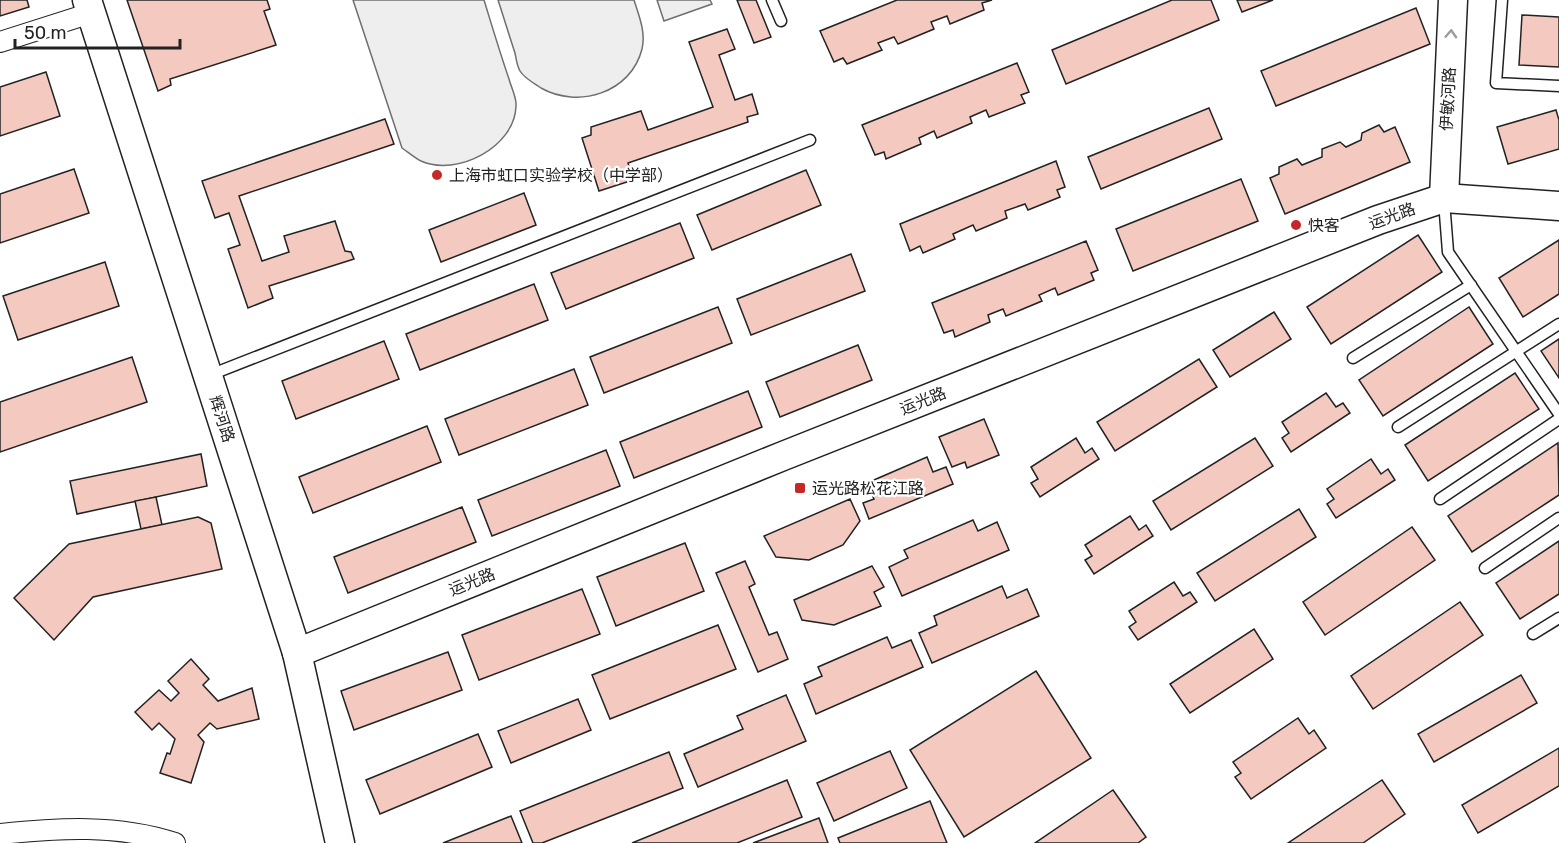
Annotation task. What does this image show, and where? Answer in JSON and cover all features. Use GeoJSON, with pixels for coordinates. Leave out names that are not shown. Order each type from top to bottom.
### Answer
{"type":"FeatureCollection","features":[{"type":"Feature","properties":{"kind":"street","name":"伊敏河路"},"geometry":{"type":"LineString","coordinates":[[1444,198],[1453,0]]}},
{"type":"Feature","properties":{"kind":"street"},"geometry":{"type":"LineString","coordinates":[[0,42],[89,7]]}},
{"type":"Feature","properties":{"kind":"street","name":"辉河路"},"geometry":{"type":"LineString","coordinates":[[89,7],[297,653],[340,843]]}},
{"type":"Feature","properties":{"kind":"street","name":"运光路"},"geometry":{"type":"LineString","coordinates":[[297,653],[815,443],[1378,220],[1444,198],[1559,206]]}},
{"type":"Feature","properties":{"kind":"street"},"geometry":{"type":"LineString","coordinates":[[0,834],[51,836],[109,830],[175,843]]}},
{"type":"Feature","properties":{"kind":"lane"},"geometry":{"type":"LineString","coordinates":[[772,0],[781,21]]}},
{"type":"Feature","properties":{"kind":"lane"},"geometry":{"type":"LineString","coordinates":[[1502,0],[1496,82],[1559,86]]}},
{"type":"Feature","properties":{"kind":"lane"},"geometry":{"type":"LineString","coordinates":[[208,376],[810,140]]}},
{"type":"Feature","properties":{"kind":"lane"},"geometry":{"type":"LineString","coordinates":[[1444,198],[1448,252],[1559,414]]}},
{"type":"Feature","properties":{"kind":"lane"},"geometry":{"type":"LineString","coordinates":[[1353,358],[1471,285]]}},
{"type":"Feature","properties":{"kind":"lane"},"geometry":{"type":"LineString","coordinates":[[1398,427],[1559,324]]}},
{"type":"Feature","properties":{"kind":"lane"},"geometry":{"type":"LineString","coordinates":[[1440,499],[1559,419]]}},
{"type":"Feature","properties":{"kind":"lane"},"geometry":{"type":"LineString","coordinates":[[1485,568],[1559,518]]}},
{"type":"Feature","properties":{"kind":"lane"},"geometry":{"type":"LineString","coordinates":[[1533,634],[1559,618]]}},
{"type":"Feature","properties":{"kind":"shaded area"},"geometry":{"type":"Polygon","coordinates":[[[353,0],[484,0],[516,103],[513,121],[506,134],[495,146],[482,155],[451,165],[435,165],[421,161],[402,148],[353,0]]]}},
{"type":"Feature","properties":{"kind":"shaded area"},"geometry":{"type":"Polygon","coordinates":[[[498,0],[634,0],[643,36],[642,49],[636,64],[627,77],[601,93],[571,97],[541,88],[522,74],[519,69],[498,0]]]}},
{"type":"Feature","properties":{"kind":"shaded area"},"geometry":{"type":"Polygon","coordinates":[[[657,0],[710,0],[712,4],[664,21],[657,0]]]}},
{"type":"Feature","properties":{"kind":"building"},"geometry":{"type":"Polygon","coordinates":[[[0,0],[27,0],[29,7],[0,16],[0,0]]]}},
{"type":"Feature","properties":{"kind":"building"},"geometry":{"type":"Polygon","coordinates":[[[127,0],[267,0],[270,9],[264,11],[276,45],[170,79],[171,85],[158,91],[127,0]]]}},
{"type":"Feature","properties":{"kind":"building"},"geometry":{"type":"Polygon","coordinates":[[[737,0],[756,0],[771,37],[754,43],[737,0]]]}},
{"type":"Feature","properties":{"kind":"building"},"geometry":{"type":"Polygon","coordinates":[[[897,0],[992,0],[982,3],[984,10],[950,24],[947,16],[931,22],[934,29],[898,44],[894,37],[878,43],[882,50],[847,64],[843,58],[834,62],[820,31],[897,0]]]}},
{"type":"Feature","properties":{"kind":"building"},"geometry":{"type":"Polygon","coordinates":[[[1172,0],[1211,0],[1219,20],[1066,84],[1052,50],[1172,0]]]}},
{"type":"Feature","properties":{"kind":"building"},"geometry":{"type":"Polygon","coordinates":[[[1237,0],[1273,0],[1242,12],[1237,0]]]}},
{"type":"Feature","properties":{"kind":"building"},"geometry":{"type":"Polygon","coordinates":[[[1416,8],[1430,44],[1276,106],[1261,71],[1416,8]]]}},
{"type":"Feature","properties":{"kind":"building"},"geometry":{"type":"Polygon","coordinates":[[[1522,15],[1559,17],[1559,67],[1519,65],[1522,15]]]}},
{"type":"Feature","properties":{"kind":"building"},"geometry":{"type":"Polygon","coordinates":[[[727,29],[735,49],[719,55],[735,100],[752,94],[758,114],[747,117],[748,122],[628,163],[633,180],[599,191],[582,138],[591,135],[591,127],[641,111],[648,130],[713,107],[689,42],[727,29]]]}},
{"type":"Feature","properties":{"kind":"building"},"geometry":{"type":"Polygon","coordinates":[[[1017,63],[1029,92],[1021,95],[1025,103],[989,117],[986,110],[970,117],[972,123],[937,138],[934,131],[919,138],[921,144],[886,159],[884,152],[875,155],[862,125],[1017,63]]]}},
{"type":"Feature","properties":{"kind":"building"},"geometry":{"type":"Polygon","coordinates":[[[46,72],[60,116],[0,136],[0,87],[46,72]]]}},
{"type":"Feature","properties":{"kind":"building"},"geometry":{"type":"Polygon","coordinates":[[[1209,108],[1222,139],[1101,189],[1088,157],[1209,108]]]}},
{"type":"Feature","properties":{"kind":"building"},"geometry":{"type":"Polygon","coordinates":[[[1556,110],[1559,120],[1559,149],[1508,164],[1497,127],[1556,110]]]}},
{"type":"Feature","properties":{"kind":"building"},"geometry":{"type":"Polygon","coordinates":[[[385,119],[394,144],[239,196],[262,261],[289,252],[284,236],[335,221],[345,251],[351,252],[354,259],[269,286],[273,298],[248,308],[228,249],[240,245],[229,213],[215,218],[202,181],[385,119]]]}},
{"type":"Feature","properties":{"kind":"building"},"geometry":{"type":"Polygon","coordinates":[[[1379,125],[1384,132],[1395,127],[1410,162],[1285,214],[1270,178],[1279,174],[1279,167],[1297,159],[1302,165],[1322,157],[1322,149],[1340,142],[1346,147],[1361,140],[1362,133],[1379,125]]]}},
{"type":"Feature","properties":{"kind":"building"},"geometry":{"type":"Polygon","coordinates":[[[1056,161],[1065,187],[1057,190],[1060,197],[1028,210],[1025,204],[1005,211],[1007,218],[976,231],[973,225],[953,234],[955,239],[923,253],[920,246],[910,251],[900,224],[1056,161]]]}},
{"type":"Feature","properties":{"kind":"building"},"geometry":{"type":"Polygon","coordinates":[[[74,169],[89,213],[0,243],[0,194],[74,169]]]}},
{"type":"Feature","properties":{"kind":"building"},"geometry":{"type":"Polygon","coordinates":[[[806,170],[821,205],[712,250],[697,215],[806,170]]]}},
{"type":"Feature","properties":{"kind":"building"},"geometry":{"type":"Polygon","coordinates":[[[1241,179],[1258,221],[1133,271],[1116,229],[1241,179]]]}},
{"type":"Feature","properties":{"kind":"building"},"geometry":{"type":"Polygon","coordinates":[[[524,193],[536,225],[441,262],[429,230],[524,193]]]}},
{"type":"Feature","properties":{"kind":"building"},"geometry":{"type":"Polygon","coordinates":[[[680,223],[694,258],[566,309],[551,273],[680,223]]]}},
{"type":"Feature","properties":{"kind":"building"},"geometry":{"type":"Polygon","coordinates":[[[1418,235],[1442,272],[1331,344],[1307,307],[1418,235]]]}},
{"type":"Feature","properties":{"kind":"building"},"geometry":{"type":"Polygon","coordinates":[[[1559,240],[1559,294],[1523,317],[1499,278],[1559,240]]]}},
{"type":"Feature","properties":{"kind":"building"},"geometry":{"type":"Polygon","coordinates":[[[1086,241],[1098,270],[1091,273],[1094,280],[1058,295],[1055,288],[1039,295],[1042,301],[1006,316],[1003,309],[988,315],[990,322],[955,337],[953,330],[944,333],[932,303],[1086,241]]]}},
{"type":"Feature","properties":{"kind":"building"},"geometry":{"type":"Polygon","coordinates":[[[851,254],[865,291],[751,335],[737,299],[851,254]]]}},
{"type":"Feature","properties":{"kind":"building"},"geometry":{"type":"Polygon","coordinates":[[[105,262],[119,306],[18,340],[3,296],[105,262]]]}},
{"type":"Feature","properties":{"kind":"building"},"geometry":{"type":"Polygon","coordinates":[[[534,284],[548,320],[420,370],[406,334],[534,284]]]}},
{"type":"Feature","properties":{"kind":"building"},"geometry":{"type":"Polygon","coordinates":[[[718,307],[732,343],[604,393],[590,357],[718,307]]]}},
{"type":"Feature","properties":{"kind":"building"},"geometry":{"type":"Polygon","coordinates":[[[1469,307],[1493,344],[1383,416],[1359,380],[1469,307]]]}},
{"type":"Feature","properties":{"kind":"building"},"geometry":{"type":"Polygon","coordinates":[[[1274,312],[1291,339],[1230,377],[1213,350],[1274,312]]]}},
{"type":"Feature","properties":{"kind":"building"},"geometry":{"type":"Polygon","coordinates":[[[1559,339],[1559,378],[1541,351],[1559,339]]]}},
{"type":"Feature","properties":{"kind":"building"},"geometry":{"type":"Polygon","coordinates":[[[384,341],[399,379],[296,419],[282,381],[384,341]]]}},
{"type":"Feature","properties":{"kind":"building"},"geometry":{"type":"Polygon","coordinates":[[[858,345],[872,380],[780,417],[766,382],[858,345]]]}},
{"type":"Feature","properties":{"kind":"building"},"geometry":{"type":"Polygon","coordinates":[[[132,357],[147,402],[0,452],[0,402],[132,357]]]}},
{"type":"Feature","properties":{"kind":"building"},"geometry":{"type":"Polygon","coordinates":[[[1199,359],[1217,387],[1115,451],[1097,422],[1199,359]]]}},
{"type":"Feature","properties":{"kind":"building"},"geometry":{"type":"Polygon","coordinates":[[[574,369],[588,405],[459,455],[445,419],[574,369]]]}},
{"type":"Feature","properties":{"kind":"building"},"geometry":{"type":"Polygon","coordinates":[[[1515,373],[1539,409],[1428,481],[1405,445],[1515,373]]]}},
{"type":"Feature","properties":{"kind":"building"},"geometry":{"type":"Polygon","coordinates":[[[748,391],[762,427],[634,478],[620,442],[748,391]]]}},
{"type":"Feature","properties":{"kind":"building"},"geometry":{"type":"Polygon","coordinates":[[[1326,393],[1336,407],[1343,403],[1350,413],[1291,452],[1282,438],[1289,433],[1282,422],[1326,393]]]}},
{"type":"Feature","properties":{"kind":"building"},"geometry":{"type":"Polygon","coordinates":[[[984,419],[999,455],[967,468],[965,462],[952,467],[939,437],[984,419]]]}},
{"type":"Feature","properties":{"kind":"building"},"geometry":{"type":"Polygon","coordinates":[[[427,426],[441,462],[313,513],[299,477],[427,426]]]}},
{"type":"Feature","properties":{"kind":"building"},"geometry":{"type":"Polygon","coordinates":[[[1076,438],[1085,453],[1092,448],[1099,459],[1040,497],[1031,483],[1038,479],[1031,467],[1076,438]]]}},
{"type":"Feature","properties":{"kind":"building"},"geometry":{"type":"Polygon","coordinates":[[[1255,438],[1273,466],[1171,530],[1153,501],[1255,438]]]}},
{"type":"Feature","properties":{"kind":"building"},"geometry":{"type":"Polygon","coordinates":[[[1558,443],[1559,495],[1472,552],[1448,516],[1558,443]]]}},
{"type":"Feature","properties":{"kind":"building"},"geometry":{"type":"Polygon","coordinates":[[[606,450],[620,486],[492,536],[478,500],[606,450]]]}},
{"type":"Feature","properties":{"kind":"building"},"geometry":{"type":"Polygon","coordinates":[[[201,454],[207,486],[77,514],[70,481],[201,454]]]}},
{"type":"Feature","properties":{"kind":"building"},"geometry":{"type":"Polygon","coordinates":[[[927,457],[933,472],[946,467],[953,484],[869,519],[863,503],[874,499],[867,483],[927,457]]]}},
{"type":"Feature","properties":{"kind":"building"},"geometry":{"type":"Polygon","coordinates":[[[1371,459],[1381,474],[1388,469],[1395,480],[1336,518],[1327,504],[1334,499],[1327,489],[1371,459]]]}},
{"type":"Feature","properties":{"kind":"building"},"geometry":{"type":"Polygon","coordinates":[[[156,497],[162,525],[141,529],[135,501],[156,497]]]}},
{"type":"Feature","properties":{"kind":"building"},"geometry":{"type":"Polygon","coordinates":[[[850,499],[860,521],[843,545],[809,560],[776,557],[764,536],[850,499]]]}},
{"type":"Feature","properties":{"kind":"building"},"geometry":{"type":"Polygon","coordinates":[[[462,507],[476,542],[348,593],[334,557],[462,507]]]}},
{"type":"Feature","properties":{"kind":"building"},"geometry":{"type":"Polygon","coordinates":[[[1299,509],[1316,537],[1215,601],[1197,573],[1299,509]]]}},
{"type":"Feature","properties":{"kind":"building"},"geometry":{"type":"Polygon","coordinates":[[[1130,516],[1139,530],[1146,525],[1153,536],[1094,574],[1085,560],[1092,556],[1085,545],[1130,516]]]}},
{"type":"Feature","properties":{"kind":"building"},"geometry":{"type":"Polygon","coordinates":[[[198,517],[211,523],[222,569],[93,597],[54,640],[14,598],[69,544],[198,517]]]}},
{"type":"Feature","properties":{"kind":"building"},"geometry":{"type":"Polygon","coordinates":[[[973,520],[978,531],[997,522],[1009,550],[902,596],[889,567],[908,558],[904,550],[973,520]]]}},
{"type":"Feature","properties":{"kind":"building"},"geometry":{"type":"Polygon","coordinates":[[[1412,527],[1435,560],[1325,635],[1303,602],[1412,527]]]}},
{"type":"Feature","properties":{"kind":"building"},"geometry":{"type":"Polygon","coordinates":[[[1559,541],[1559,594],[1520,619],[1496,583],[1559,541]]]}},
{"type":"Feature","properties":{"kind":"building"},"geometry":{"type":"Polygon","coordinates":[[[685,543],[704,591],[616,626],[597,577],[685,543]]]}},
{"type":"Feature","properties":{"kind":"building"},"geometry":{"type":"Polygon","coordinates":[[[745,561],[755,584],[749,587],[769,635],[777,632],[788,659],[758,672],[716,573],[745,561]]]}},
{"type":"Feature","properties":{"kind":"building"},"geometry":{"type":"Polygon","coordinates":[[[872,566],[884,587],[874,592],[881,606],[834,625],[802,620],[794,600],[872,566]]]}},
{"type":"Feature","properties":{"kind":"building"},"geometry":{"type":"Polygon","coordinates":[[[1174,582],[1183,596],[1190,592],[1197,602],[1138,640],[1129,627],[1136,622],[1129,611],[1174,582]]]}},
{"type":"Feature","properties":{"kind":"building"},"geometry":{"type":"Polygon","coordinates":[[[1002,586],[1007,598],[1027,589],[1039,616],[932,663],[919,633],[937,625],[934,616],[1002,586]]]}},
{"type":"Feature","properties":{"kind":"building"},"geometry":{"type":"Polygon","coordinates":[[[582,589],[600,634],[479,680],[462,635],[582,589]]]}},
{"type":"Feature","properties":{"kind":"building"},"geometry":{"type":"Polygon","coordinates":[[[1460,602],[1483,635],[1373,709],[1351,676],[1460,602]]]}},
{"type":"Feature","properties":{"kind":"building"},"geometry":{"type":"Polygon","coordinates":[[[718,625],[736,669],[610,719],[592,675],[718,625]]]}},
{"type":"Feature","properties":{"kind":"building"},"geometry":{"type":"Polygon","coordinates":[[[1254,629],[1273,659],[1190,713],[1170,684],[1254,629]]]}},
{"type":"Feature","properties":{"kind":"building"},"geometry":{"type":"Polygon","coordinates":[[[887,637],[892,648],[911,640],[923,667],[816,714],[804,684],[822,676],[818,667],[887,637]]]}},
{"type":"Feature","properties":{"kind":"building"},"geometry":{"type":"Polygon","coordinates":[[[448,652],[462,690],[354,730],[341,691],[448,652]]]}},
{"type":"Feature","properties":{"kind":"building"},"geometry":{"type":"Polygon","coordinates":[[[191,659],[209,679],[203,685],[218,701],[252,688],[259,719],[217,729],[210,723],[198,735],[204,742],[191,783],[160,773],[175,739],[159,723],[152,730],[135,712],[159,690],[171,701],[179,693],[168,681],[191,659]]]}},
{"type":"Feature","properties":{"kind":"building"},"geometry":{"type":"Polygon","coordinates":[[[1036,671],[1091,758],[964,837],[910,750],[1036,671]]]}},
{"type":"Feature","properties":{"kind":"building"},"geometry":{"type":"Polygon","coordinates":[[[1521,675],[1537,703],[1434,762],[1418,734],[1521,675]]]}},
{"type":"Feature","properties":{"kind":"building"},"geometry":{"type":"Polygon","coordinates":[[[786,695],[806,741],[698,787],[684,754],[743,729],[737,716],[786,695]]]}},
{"type":"Feature","properties":{"kind":"building"},"geometry":{"type":"Polygon","coordinates":[[[578,699],[591,730],[511,763],[498,731],[578,699]]]}},
{"type":"Feature","properties":{"kind":"building"},"geometry":{"type":"Polygon","coordinates":[[[1298,718],[1309,734],[1314,730],[1326,748],[1251,799],[1235,777],[1241,773],[1233,762],[1298,718]]]}},
{"type":"Feature","properties":{"kind":"building"},"geometry":{"type":"Polygon","coordinates":[[[478,734],[492,767],[380,814],[366,780],[478,734]]]}},
{"type":"Feature","properties":{"kind":"building"},"geometry":{"type":"Polygon","coordinates":[[[1559,748],[1559,786],[1478,833],[1462,805],[1559,748]]]}},
{"type":"Feature","properties":{"kind":"building"},"geometry":{"type":"Polygon","coordinates":[[[890,751],[907,788],[834,821],[817,783],[890,751]]]}},
{"type":"Feature","properties":{"kind":"building"},"geometry":{"type":"Polygon","coordinates":[[[669,752],[683,788],[542,843],[533,843],[520,811],[669,752]]]}},
{"type":"Feature","properties":{"kind":"building"},"geometry":{"type":"Polygon","coordinates":[[[787,780],[802,817],[737,843],[632,843],[787,780]]]}},
{"type":"Feature","properties":{"kind":"building"},"geometry":{"type":"Polygon","coordinates":[[[1382,780],[1405,814],[1363,843],[1288,843],[1382,780]]]}},
{"type":"Feature","properties":{"kind":"building"},"geometry":{"type":"Polygon","coordinates":[[[1113,790],[1146,837],[1138,843],[1035,843],[1113,790]]]}},
{"type":"Feature","properties":{"kind":"building"},"geometry":{"type":"Polygon","coordinates":[[[930,801],[947,843],[840,843],[838,838],[930,801]]]}},
{"type":"Feature","properties":{"kind":"building"},"geometry":{"type":"Polygon","coordinates":[[[511,816],[522,843],[443,843],[511,816]]]}},
{"type":"Feature","properties":{"kind":"building"},"geometry":{"type":"Polygon","coordinates":[[[819,818],[828,843],[753,843],[819,818]]]}},
{"type":"Feature","properties":{"kind":"place","name":"上海市虹口实验学校（中学部）"},"geometry":{"type":"Point","coordinates":[437,175]}},
{"type":"Feature","properties":{"kind":"place","name":"快客"},"geometry":{"type":"Point","coordinates":[1296,225]}},
{"type":"Feature","properties":{"kind":"place","name":"运光路松花江路"},"geometry":{"type":"Point","coordinates":[800,488]}}]}
